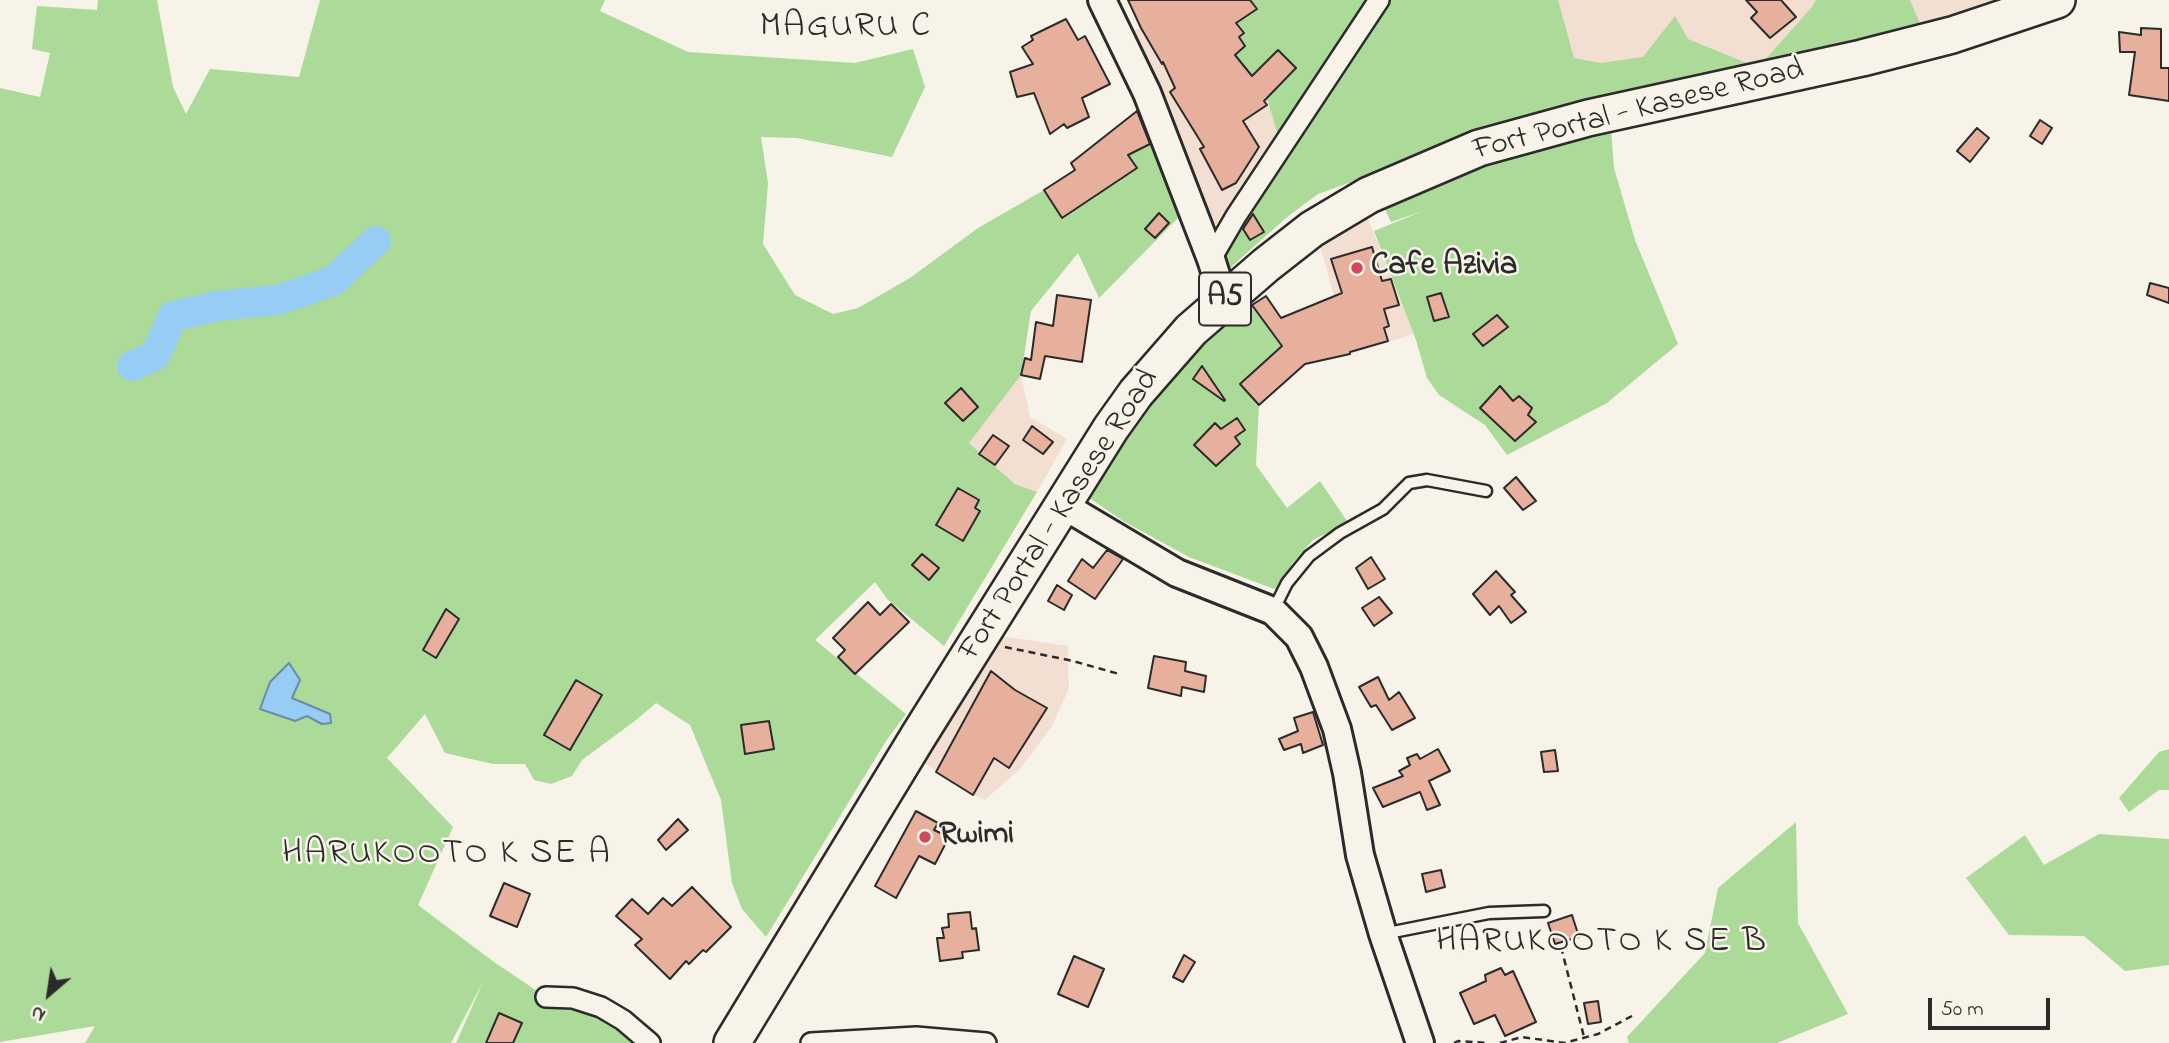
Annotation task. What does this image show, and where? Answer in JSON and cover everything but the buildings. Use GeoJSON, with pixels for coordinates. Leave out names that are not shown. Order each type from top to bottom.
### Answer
{"type":"FeatureCollection","features":[{"type":"Feature","properties":{"kind":"highway","name":"Fort Portal - Kasese Road"},"geometry":{"type":"LineString","coordinates":[[732,1043],[1061,504],[1111,428],[1143,385],[1191,330],[1312,229],[1381,190],[1479,148],[1588,118],[1952,36],[2057,0]]}},
{"type":"Feature","properties":{"kind":"street"},"geometry":{"type":"LineString","coordinates":[[1102,0],[1147,93],[1211,259],[1224,300]]}},
{"type":"Feature","properties":{"kind":"street"},"geometry":{"type":"LineString","coordinates":[[1211,259],[1236,216],[1379,0]]}},
{"type":"Feature","properties":{"kind":"street"},"geometry":{"type":"LineString","coordinates":[[1061,504],[1177,573],[1273,611],[1299,636],[1314,667],[1337,729],[1360,855],[1383,934],[1420,1043]]}},
{"type":"Feature","properties":{"kind":"street"},"geometry":{"type":"LineString","coordinates":[[546,997],[573,998],[601,1007],[623,1020],[650,1043]]}},
{"type":"Feature","properties":{"kind":"street"},"geometry":{"type":"LineString","coordinates":[[811,1043],[916,1037],[986,1043]]}},
{"type":"Feature","properties":{"kind":"lane"},"geometry":{"type":"LineString","coordinates":[[1273,611],[1287,583],[1309,556],[1340,533],[1383,509],[1409,483],[1427,480],[1486,491]]}},
{"type":"Feature","properties":{"kind":"lane"},"geometry":{"type":"LineString","coordinates":[[1383,934],[1489,913],[1544,911]]}},
{"type":"Feature","properties":{"kind":"path"},"geometry":{"type":"LineString","coordinates":[[978,641],[1073,661],[1119,674]]}},
{"type":"Feature","properties":{"kind":"path"},"geometry":{"type":"LineString","coordinates":[[1561,947],[1584,1038]]}},
{"type":"Feature","properties":{"kind":"path"},"geometry":{"type":"LineString","coordinates":[[1500,1043],[1522,1037],[1564,1042],[1584,1038],[1598,1034],[1632,1016]]}},
{"type":"Feature","properties":{"kind":"path"},"geometry":{"type":"LineString","coordinates":[[1454,1043],[1488,1043]]}},
{"type":"Feature","properties":{"kind":"shaded area"},"geometry":{"type":"Polygon","coordinates":[[[1558,0],[1995,0],[1920,24],[1585,108],[1558,0]]]}},
{"type":"Feature","properties":{"kind":"shaded area"},"geometry":{"type":"Polygon","coordinates":[[[1142,27],[1169,76],[1193,72],[1170,92],[1196,134],[1266,95],[1278,136],[1221,225],[1209,222],[1130,32],[1142,27]]]}},
{"type":"Feature","properties":{"kind":"shaded area"},"geometry":{"type":"Polygon","coordinates":[[[1367,216],[1414,334],[1350,354],[1321,249],[1322,241],[1367,216]]]}},
{"type":"Feature","properties":{"kind":"shaded area"},"geometry":{"type":"Polygon","coordinates":[[[1021,375],[1030,417],[1067,439],[1037,492],[1016,484],[969,443],[1021,375]]]}},
{"type":"Feature","properties":{"kind":"shaded area"},"geometry":{"type":"Polygon","coordinates":[[[987,634],[1068,646],[1069,688],[1052,726],[1020,769],[985,800],[914,756],[987,634]]]}},
{"type":"Feature","properties":{"kind":"green space"},"geometry":{"type":"Polygon","coordinates":[[[98,0],[157,0],[173,87],[186,114],[210,69],[299,77],[320,0],[605,0],[600,11],[688,52],[855,63],[913,49],[925,87],[892,157],[797,138],[761,137],[768,183],[763,244],[795,295],[833,314],[858,308],[910,278],[978,228],[1044,190],[1062,217],[1116,138],[1146,145],[1156,140],[1181,215],[1099,298],[1078,253],[1031,311],[1021,375],[969,443],[1015,484],[1037,492],[944,646],[887,599],[875,582],[815,640],[906,714],[886,741],[766,937],[742,909],[732,883],[721,800],[690,725],[656,703],[582,760],[572,776],[551,784],[534,780],[525,764],[493,764],[445,753],[425,714],[387,758],[453,827],[418,905],[540,993],[560,989],[659,1043],[456,1043],[484,980],[451,1043],[85,1043],[95,1026],[0,1042],[0,88],[40,97],[50,53],[32,49],[37,6],[97,10],[98,0]],[[446,610],[423,650],[436,658],[459,619],[446,610]]]}},
{"type":"Feature","properties":{"kind":"green space"},"geometry":{"type":"Polygon","coordinates":[[[1251,0],[1373,0],[1278,136],[1266,95],[1235,55],[1245,46],[1240,38],[1244,33],[1236,23],[1256,9],[1251,0]]]}},
{"type":"Feature","properties":{"kind":"green space"},"geometry":{"type":"Polygon","coordinates":[[[1391,0],[1558,0],[1574,58],[1601,63],[1643,57],[1675,16],[1688,39],[1749,64],[1606,103],[1399,165],[1318,194],[1287,217],[1229,269],[1224,257],[1235,235],[1307,128],[1349,58],[1391,0]]]}},
{"type":"Feature","properties":{"kind":"green space"},"geometry":{"type":"Polygon","coordinates":[[[1816,0],[1910,0],[1920,24],[1850,44],[1764,61],[1816,0]]]}},
{"type":"Feature","properties":{"kind":"green space"},"geometry":{"type":"Polygon","coordinates":[[[1611,128],[1614,168],[1635,240],[1678,344],[1607,403],[1507,455],[1485,425],[1439,395],[1427,378],[1416,340],[1374,231],[1423,211],[1391,222],[1384,207],[1511,151],[1611,128]]]}},
{"type":"Feature","properties":{"kind":"green space"},"geometry":{"type":"Polygon","coordinates":[[[1242,292],[1281,344],[1302,365],[1259,405],[1256,465],[1287,508],[1320,481],[1349,524],[1314,539],[1292,564],[1281,588],[1274,589],[1189,557],[1123,521],[1082,493],[1125,419],[1242,292]]]}},
{"type":"Feature","properties":{"kind":"green space"},"geometry":{"type":"Polygon","coordinates":[[[2169,749],[2169,790],[2159,790],[2129,812],[2119,798],[2159,752],[2169,749]]]}},
{"type":"Feature","properties":{"kind":"green space"},"geometry":{"type":"Polygon","coordinates":[[[1796,822],[1798,923],[1848,1014],[1777,1043],[1629,1043],[1627,1037],[1705,953],[1718,888],[1796,822]]]}},
{"type":"Feature","properties":{"kind":"green space"},"geometry":{"type":"Polygon","coordinates":[[[2099,834],[2169,839],[2169,965],[2125,971],[2084,936],[2009,935],[1966,878],[2025,835],[2044,865],[2099,834]]]}},
{"type":"Feature","properties":{"kind":"water"},"geometry":{"type":"Polygon","coordinates":[[[289,663],[300,680],[292,698],[330,714],[331,723],[322,724],[307,716],[295,721],[260,709],[270,682],[289,663]]]}},
{"type":"Feature","properties":{"kind":"waterway"},"geometry":{"type":"LineString","coordinates":[[132,366],[155,356],[173,316],[218,306],[278,300],[333,281],[376,241]]}},
{"type":"Feature","properties":{"kind":"place","name":"Cafe Azivia"},"geometry":{"type":"Point","coordinates":[1357,268]}},
{"type":"Feature","properties":{"kind":"place","name":"Rwimi"},"geometry":{"type":"Point","coordinates":[925,837]}},
{"type":"Feature","properties":{"kind":"district","name":"MAGURU C"},"geometry":{"type":"Point","coordinates":[846,29]}},
{"type":"Feature","properties":{"kind":"district","name":"HARUKOOTO K SE A"},"geometry":{"type":"Point","coordinates":[447,856]}},
{"type":"Feature","properties":{"kind":"district","name":"HARUKOOTO K SE B"},"geometry":{"type":"Point","coordinates":[1602,944]}}]}
